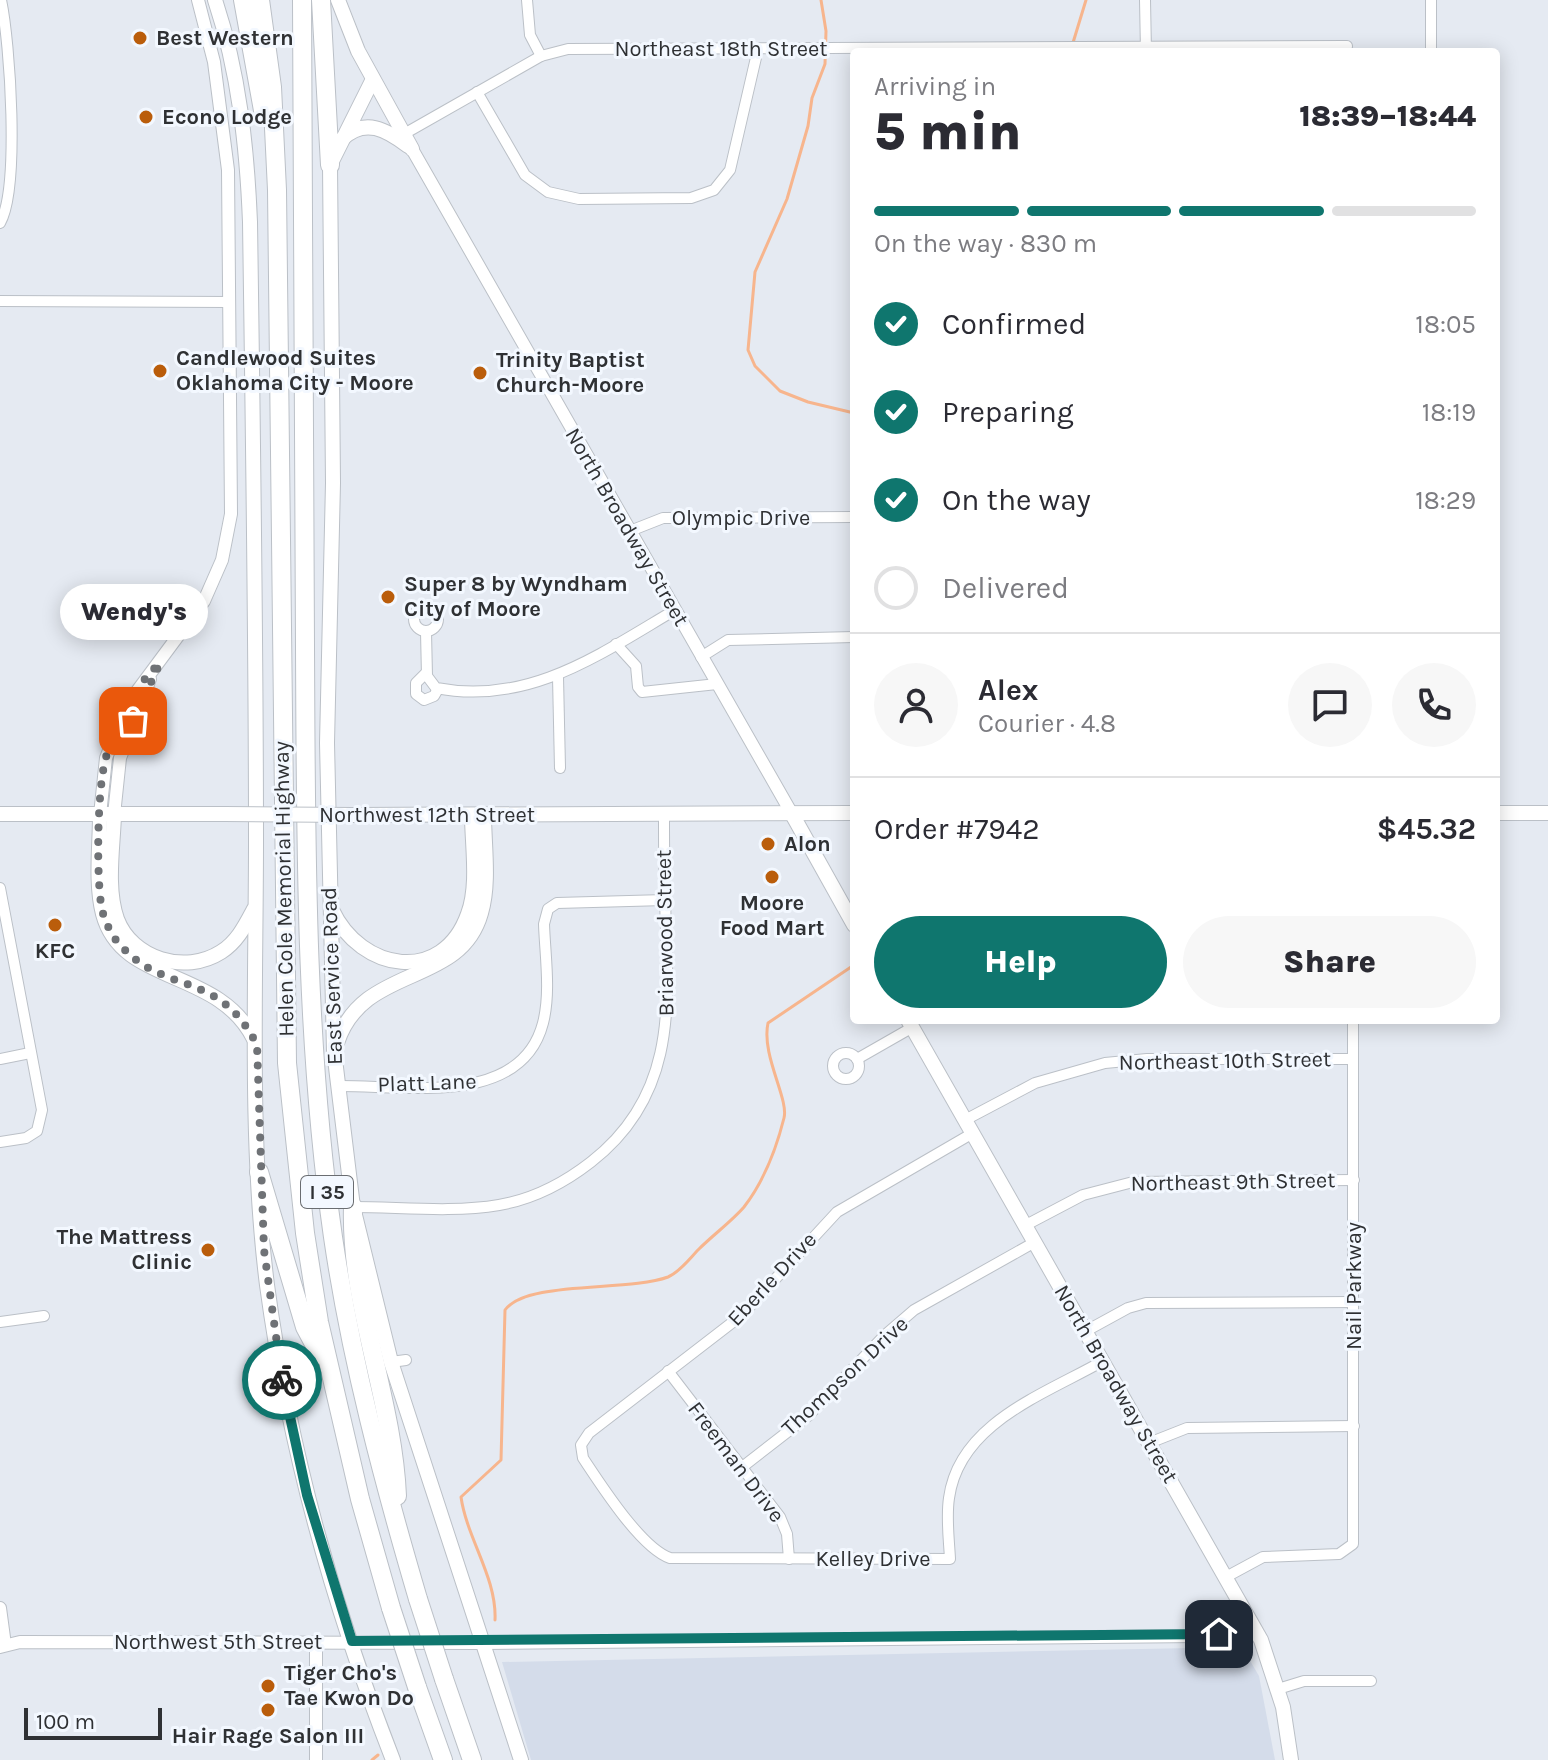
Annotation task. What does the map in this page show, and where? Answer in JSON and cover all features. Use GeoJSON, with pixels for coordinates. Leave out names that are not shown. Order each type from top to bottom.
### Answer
{"type":"FeatureCollection","features":[{"type":"Feature","properties":{"kind":"highway"},"geometry":{"type":"LineString","coordinates":[[243,0],[277,190]]}},
{"type":"Feature","properties":{"kind":"highway","name":"Helen Cole Memorial Highway"},"geometry":{"type":"LineString","coordinates":[[260,0],[272,87],[277,190],[287,1063],[305,1233],[329,1372],[391,1608],[443,1760]]}},
{"type":"Feature","properties":{"kind":"highway","name":"Helen Cole Memorial Highway"},"geometry":{"type":"LineString","coordinates":[[302,0],[306,841],[313,1061],[333,1238],[349,1328],[399,1535],[472,1760]]}},
{"type":"Feature","properties":{"kind":"highway"},"geometry":{"type":"LineString","coordinates":[[321,0],[330,165]]}},
{"type":"Feature","properties":{"kind":"highway"},"geometry":{"type":"LineString","coordinates":[[259,1172],[305,1327],[329,1372]]}},
{"type":"Feature","properties":{"kind":"highway"},"geometry":{"type":"LineString","coordinates":[[353,1207],[357,1262],[395,1459],[399,1535]]}},
{"type":"Feature","properties":{"kind":"main road"},"geometry":{"type":"LineString","coordinates":[[215,0],[230,55],[247,160],[259,1172],[267,1283],[282,1385],[307,1495],[393,1760]]}},
{"type":"Feature","properties":{"kind":"main road","name":"North Broadway Street"},"geometry":{"type":"LineString","coordinates":[[338,0],[349,33],[412,149]]}},
{"type":"Feature","properties":{"kind":"main road"},"geometry":{"type":"LineString","coordinates":[[330,165],[373,79]]}},
{"type":"Feature","properties":{"kind":"main road"},"geometry":{"type":"LineString","coordinates":[[339,142],[354,130],[374,127],[391,133],[412,149]]}},
{"type":"Feature","properties":{"kind":"main road","name":"East Service Road"},"geometry":{"type":"LineString","coordinates":[[330,165],[333,497],[328,903],[337,1086],[353,1207],[391,1362],[521,1760]]}},
{"type":"Feature","properties":{"kind":"main road","name":"Northwest 12th Street"},"geometry":{"type":"LineString","coordinates":[[0,814],[850,813]]}},
{"type":"Feature","properties":{"kind":"main road"},"geometry":{"type":"LineString","coordinates":[[1500,813],[1548,813]]}},
{"type":"Feature","properties":{"kind":"main road"},"geometry":{"type":"LineString","coordinates":[[328,903],[345,934],[367,953],[400,962],[436,952],[455,937],[470,907],[478,814]]}},
{"type":"Feature","properties":{"kind":"main road"},"geometry":{"type":"LineString","coordinates":[[334,1051],[348,1017],[361,1002],[379,990],[447,959],[472,934],[483,903],[478,814]]}},
{"type":"Feature","properties":{"kind":"main road","name":"North Broadway Street"},"geometry":{"type":"LineString","coordinates":[[792,814],[850,918]]}},
{"type":"Feature","properties":{"kind":"main road"},"geometry":{"type":"LineString","coordinates":[[107,815],[114,905],[122,928],[138,947],[171,962],[209,958],[233,943],[256,905]]}},
{"type":"Feature","properties":{"kind":"main road"},"geometry":{"type":"LineString","coordinates":[[107,815],[101,901],[112,934],[139,961],[223,1000],[245,1021],[257,1045]]}},
{"type":"Feature","properties":{"kind":"main road","name":"North Broadway Street"},"geometry":{"type":"LineString","coordinates":[[910,1024],[1251,1623],[1269,1658],[1291,1760]]}},
{"type":"Feature","properties":{"kind":"street"},"geometry":{"type":"LineString","coordinates":[[0,223],[9,199],[10,177],[9,86],[1,0]]}},
{"type":"Feature","properties":{"kind":"street"},"geometry":{"type":"LineString","coordinates":[[107,815],[106,758],[131,697],[160,663],[204,601],[222,560],[228,533],[230,302],[225,128],[214,62],[198,0]]}},
{"type":"Feature","properties":{"kind":"street"},"geometry":{"type":"LineString","coordinates":[[527,0],[530,35],[541,56]]}},
{"type":"Feature","properties":{"kind":"street"},"geometry":{"type":"LineString","coordinates":[[1145,0],[1146,48]]}},
{"type":"Feature","properties":{"kind":"street"},"geometry":{"type":"LineString","coordinates":[[1431,0],[1431,48]]}},
{"type":"Feature","properties":{"kind":"street","name":"Northeast 18th Street"},"geometry":{"type":"LineString","coordinates":[[404,134],[541,56],[568,49],[850,49]]}},
{"type":"Feature","properties":{"kind":"street"},"geometry":{"type":"LineString","coordinates":[[477,92],[525,175],[548,192],[579,199],[691,198],[714,190],[730,170],[758,49]]}},
{"type":"Feature","properties":{"kind":"street","name":"North Broadway Street"},"geometry":{"type":"LineString","coordinates":[[412,149],[792,814]]}},
{"type":"Feature","properties":{"kind":"street"},"geometry":{"type":"LineString","coordinates":[[0,301],[230,302]]}},
{"type":"Feature","properties":{"kind":"street","name":"Olympic Drive"},"geometry":{"type":"LineString","coordinates":[[630,531],[663,518],[850,517]]}},
{"type":"Feature","properties":{"kind":"street"},"geometry":{"type":"LineString","coordinates":[[426,632],[426,673],[429,682],[438,689],[511,688],[558,677],[675,610]]}},
{"type":"Feature","properties":{"kind":"street"},"geometry":{"type":"LineString","coordinates":[[701,657],[728,640],[850,637]]}},
{"type":"Feature","properties":{"kind":"street"},"geometry":{"type":"LineString","coordinates":[[616,644],[636,666],[638,687],[642,692],[717,684]]}},
{"type":"Feature","properties":{"kind":"street"},"geometry":{"type":"LineString","coordinates":[[426,673],[416,683],[416,694],[424,700],[434,696],[438,689]]}},
{"type":"Feature","properties":{"kind":"street"},"geometry":{"type":"LineString","coordinates":[[558,677],[560,768]]}},
{"type":"Feature","properties":{"kind":"street","name":"Briarwood Street"},"geometry":{"type":"LineString","coordinates":[[353,1207],[498,1205],[550,1189],[599,1155],[636,1111],[654,1080],[661,1058],[669,980],[664,814]]}},
{"type":"Feature","properties":{"kind":"street"},"geometry":{"type":"LineString","coordinates":[[0,888],[42,1110],[40,1127],[26,1138],[0,1142]]}},
{"type":"Feature","properties":{"kind":"street","name":"Platt Lane"},"geometry":{"type":"LineString","coordinates":[[337,1086],[465,1086],[506,1074],[527,1055],[543,1023],[544,924],[548,909],[557,903],[665,900]]}},
{"type":"Feature","properties":{"kind":"street"},"geometry":{"type":"LineString","coordinates":[[857,1059],[910,1024]]}},
{"type":"Feature","properties":{"kind":"street","name":"Nail Parkway"},"geometry":{"type":"LineString","coordinates":[[1226,1577],[1263,1557],[1332,1555],[1347,1551],[1354,1538],[1353,1024]]}},
{"type":"Feature","properties":{"kind":"street"},"geometry":{"type":"LineString","coordinates":[[0,1059],[30,1053]]}},
{"type":"Feature","properties":{"kind":"street","name":"Northeast 10th Street"},"geometry":{"type":"LineString","coordinates":[[969,1126],[1035,1083],[1105,1063],[1353,1059]]}},
{"type":"Feature","properties":{"kind":"street","name":"Eberle Drive"},"geometry":{"type":"LineString","coordinates":[[582,1442],[595,1428],[742,1315],[837,1212],[969,1126]]}},
{"type":"Feature","properties":{"kind":"street","name":"Northeast 9th Street"},"geometry":{"type":"LineString","coordinates":[[1026,1225],[1083,1195],[1133,1182],[1354,1180]]}},
{"type":"Feature","properties":{"kind":"street","name":"Thompson Drive"},"geometry":{"type":"LineString","coordinates":[[741,1468],[808,1416],[885,1335],[914,1310],[1035,1242]]}},
{"type":"Feature","properties":{"kind":"street"},"geometry":{"type":"LineString","coordinates":[[1086,1331],[1128,1308],[1146,1303],[1354,1302]]}},
{"type":"Feature","properties":{"kind":"street"},"geometry":{"type":"LineString","coordinates":[[0,1322],[44,1316]]}},
{"type":"Feature","properties":{"kind":"street"},"geometry":{"type":"LineString","coordinates":[[391,1362],[406,1360]]}},
{"type":"Feature","properties":{"kind":"street","name":"Kelley Drive"},"geometry":{"type":"LineString","coordinates":[[582,1442],[581,1452],[588,1466],[659,1553],[679,1559],[950,1559],[949,1496],[957,1470],[971,1445],[990,1426],[1103,1361]]}},
{"type":"Feature","properties":{"kind":"street","name":"Freeman Drive"},"geometry":{"type":"LineString","coordinates":[[668,1371],[785,1526],[789,1559]]}},
{"type":"Feature","properties":{"kind":"street"},"geometry":{"type":"LineString","coordinates":[[1149,1443],[1187,1428],[1354,1426]]}},
{"type":"Feature","properties":{"kind":"street"},"geometry":{"type":"LineString","coordinates":[[0,1608],[2,1646]]}},
{"type":"Feature","properties":{"kind":"street","name":"Northwest 5th Street"},"geometry":{"type":"LineString","coordinates":[[2,1646],[20,1642],[484,1643],[1199,1636],[1219,1634],[1251,1623]]}},
{"type":"Feature","properties":{"kind":"street"},"geometry":{"type":"LineString","coordinates":[[316,1642],[316,1760]]}},
{"type":"Feature","properties":{"kind":"street"},"geometry":{"type":"LineString","coordinates":[[1278,1689],[1304,1681],[1371,1681]]}},
{"type":"Feature","properties":{"kind":"shaded area"},"geometry":{"type":"Polygon","coordinates":[[[1242,1647],[1259,1676],[1275,1760],[531,1760],[502,1662],[1242,1647]]]}},
{"type":"Feature","properties":{"kind":"waterway"},"geometry":{"type":"LineString","coordinates":[[821,0],[826,31],[825,64],[812,98],[808,126],[787,199],[755,272],[748,350],[755,366],[780,391],[808,402],[850,412]]}},
{"type":"Feature","properties":{"kind":"waterway"},"geometry":{"type":"LineString","coordinates":[[1072,46],[1086,0]]}},
{"type":"Feature","properties":{"kind":"waterway"},"geometry":{"type":"LineString","coordinates":[[495,1620],[487,1574],[461,1497],[501,1460],[505,1310],[516,1301],[534,1294],[668,1277],[739,1212],[763,1176],[784,1118],[783,1100],[768,1049],[768,1023],[850,968]]}},
{"type":"Feature","properties":{"kind":"waterway"},"geometry":{"type":"LineString","coordinates":[[372,1760],[378,1755]]}},
{"type":"Feature","properties":{"kind":"way so far"},"geometry":{"type":"LineString","coordinates":[[133,721],[160,663],[144,678],[131,697],[106,758],[100,815],[103,912],[112,934],[129,955],[223,1000],[245,1021],[257,1045],[264,1250],[282,1380]]}},
{"type":"Feature","properties":{"kind":"place","name":"Best Western"},"geometry":{"type":"Point","coordinates":[140,38]}},
{"type":"Feature","properties":{"kind":"place","name":"Econo Lodge"},"geometry":{"type":"Point","coordinates":[146,117]}},
{"type":"Feature","properties":{"kind":"place","name":"Candlewood Suites Oklahoma City - Moore"},"geometry":{"type":"Point","coordinates":[160,371]}},
{"type":"Feature","properties":{"kind":"place","name":"Trinity Baptist Church-Moore"},"geometry":{"type":"Point","coordinates":[480,373]}},
{"type":"Feature","properties":{"kind":"place","name":"Super 8 by Wyndham City of Moore"},"geometry":{"type":"Point","coordinates":[388,597]}},
{"type":"Feature","properties":{"kind":"place","name":"Wendy's"},"geometry":{"type":"Point","coordinates":[133,721]}},
{"type":"Feature","properties":{"kind":"place","name":"Alon"},"geometry":{"type":"Point","coordinates":[768,844]}},
{"type":"Feature","properties":{"kind":"place","name":"Moore Food Mart"},"geometry":{"type":"Point","coordinates":[772,877]}},
{"type":"Feature","properties":{"kind":"place","name":"KFC"},"geometry":{"type":"Point","coordinates":[55,925]}},
{"type":"Feature","properties":{"kind":"place","name":"The Mattress Clinic"},"geometry":{"type":"Point","coordinates":[208,1250]}},
{"type":"Feature","properties":{"kind":"place","name":"Tiger Cho's Tae Kwon Do"},"geometry":{"type":"Point","coordinates":[268,1686]}},
{"type":"Feature","properties":{"kind":"place","name":"Hair Rage Salon III"},"geometry":{"type":"Point","coordinates":[268,1710]}},
{"type":"Feature","properties":{"kind":"route"},"geometry":{"type":"LineString","coordinates":[[282,1380],[294,1444],[322,1551],[352,1641],[484,1643],[1219,1634]]}}]}
